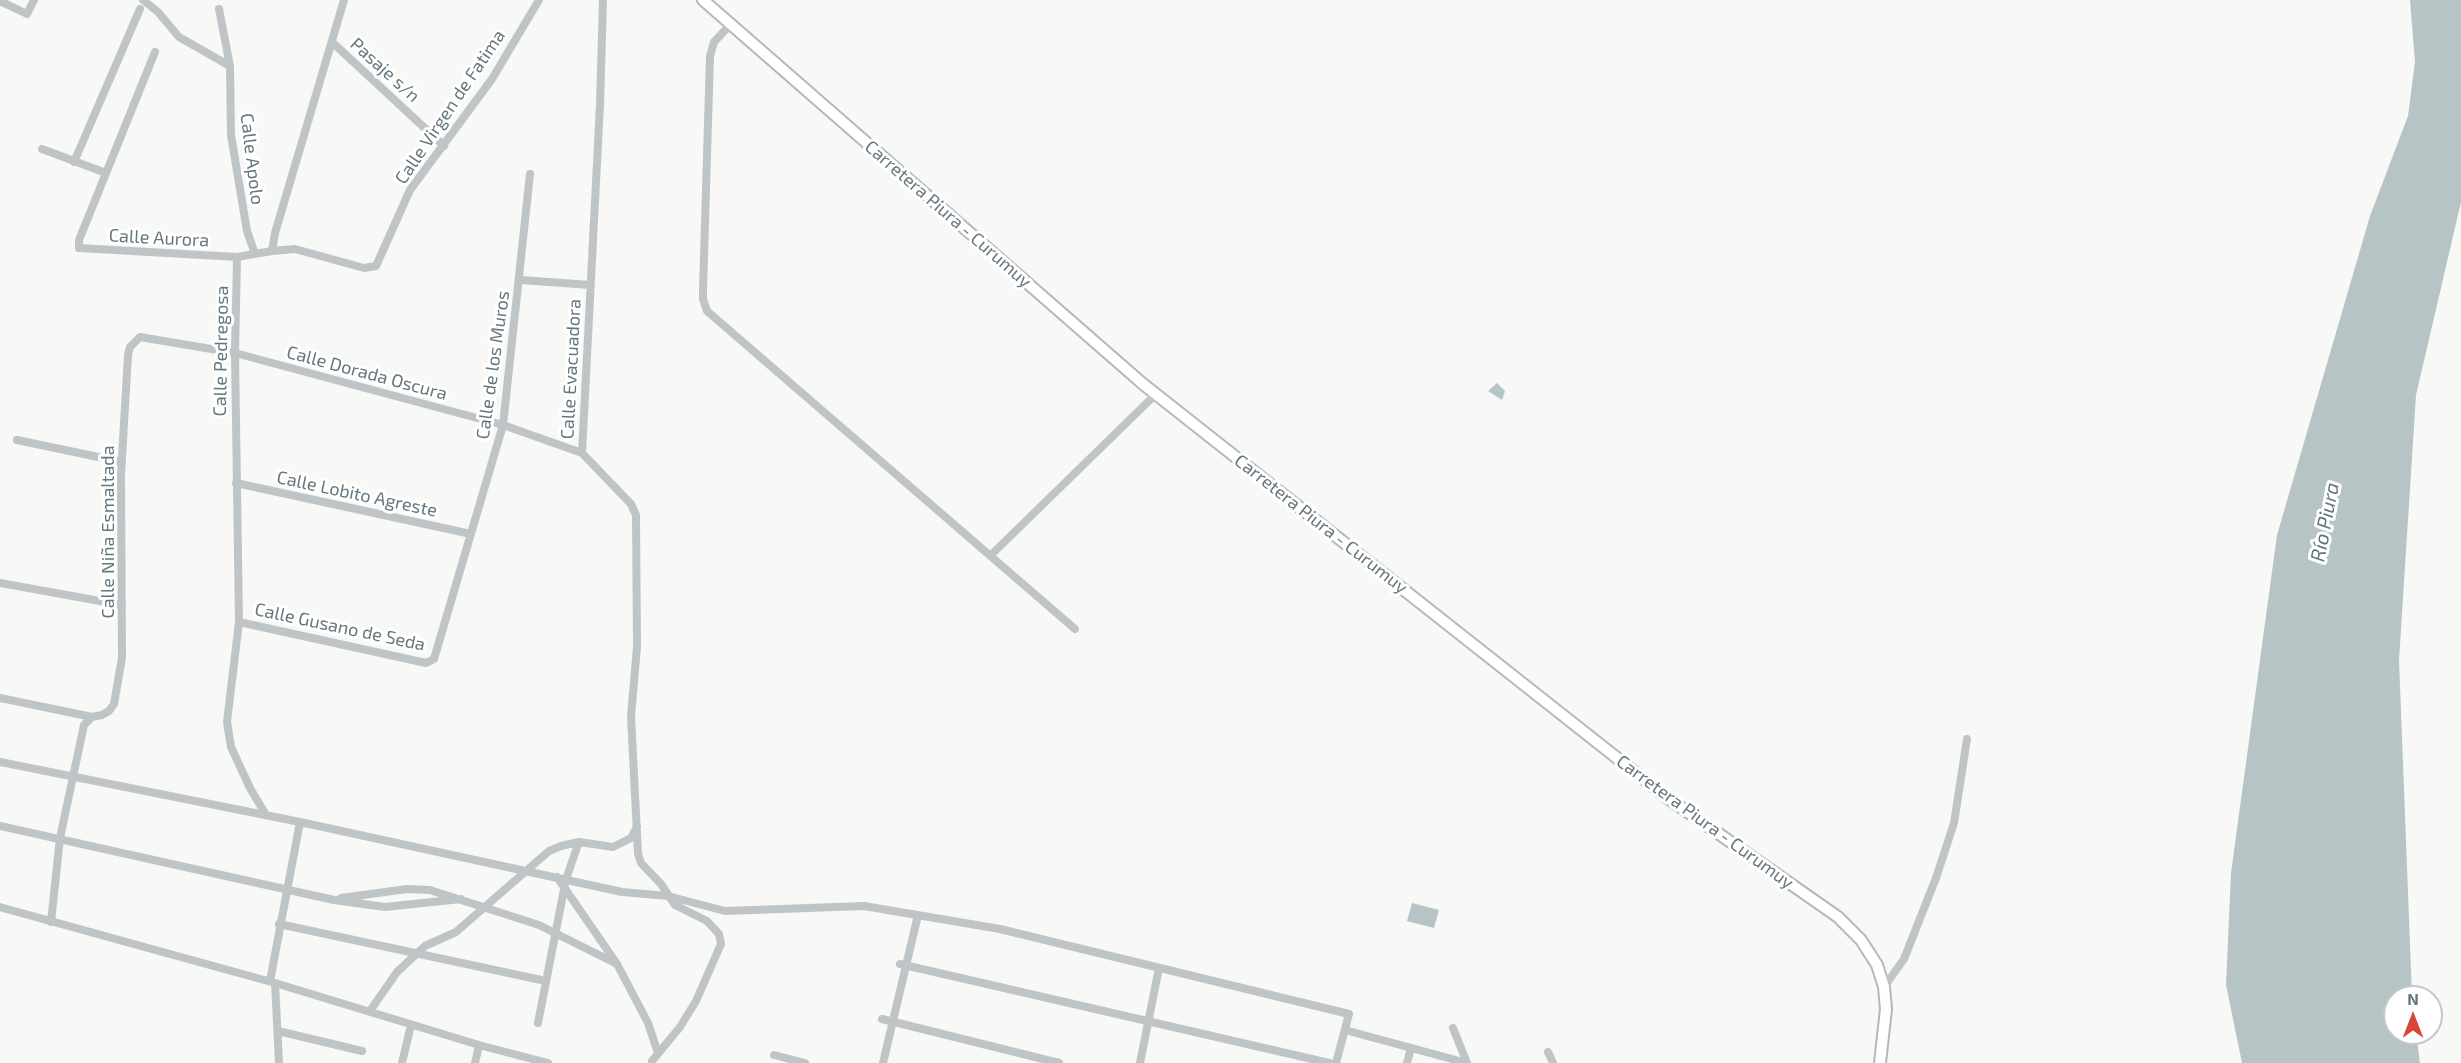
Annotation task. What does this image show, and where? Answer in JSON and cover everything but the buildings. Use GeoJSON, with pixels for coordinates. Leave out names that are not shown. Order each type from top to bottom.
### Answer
{"type":"FeatureCollection","features":[{"type":"Feature","properties":{"kind":"main road","name":"Carretera Piura - Curumuy"},"geometry":{"type":"LineString","coordinates":[[703,0],[1156,394],[1670,799],[1838,917],[1861,940],[1877,965],[1884,987],[1886,1009],[1880,1063]]}},
{"type":"Feature","properties":{"kind":"street"},"geometry":{"type":"LineString","coordinates":[[0,1],[27,14],[34,0]]}},
{"type":"Feature","properties":{"kind":"street"},"geometry":{"type":"LineString","coordinates":[[143,0],[158,12],[179,37],[230,66]]}},
{"type":"Feature","properties":{"kind":"street"},"geometry":{"type":"LineString","coordinates":[[237,257],[272,251],[275,233],[344,0]]}},
{"type":"Feature","properties":{"kind":"street","name":"Calle Virgen de Fatima"},"geometry":{"type":"LineString","coordinates":[[272,251],[295,249],[364,268],[376,266],[410,190],[492,79],[538,0]]}},
{"type":"Feature","properties":{"kind":"street","name":"Calle Evacuadora"},"geometry":{"type":"LineString","coordinates":[[603,0],[600,105],[582,453],[631,504],[636,515],[638,626],[631,716],[638,854],[641,863],[661,884],[668,896]]}},
{"type":"Feature","properties":{"kind":"street"},"geometry":{"type":"LineString","coordinates":[[74,162],[140,9]]}},
{"type":"Feature","properties":{"kind":"street","name":"Calle Apolo"},"geometry":{"type":"LineString","coordinates":[[219,9],[230,66],[231,135],[247,231],[255,254]]}},
{"type":"Feature","properties":{"kind":"street"},"geometry":{"type":"LineString","coordinates":[[730,25],[714,42],[710,56],[703,290],[707,311],[1075,629]]}},
{"type":"Feature","properties":{"kind":"street","name":"Pasaje s/n"},"geometry":{"type":"LineString","coordinates":[[332,42],[444,147]]}},
{"type":"Feature","properties":{"kind":"street"},"geometry":{"type":"LineString","coordinates":[[42,149],[106,172],[155,52]]}},
{"type":"Feature","properties":{"kind":"street","name":"Calle Aurora"},"geometry":{"type":"LineString","coordinates":[[106,172],[79,240],[79,248],[237,257]]}},
{"type":"Feature","properties":{"kind":"street","name":"Calle de los Muros"},"geometry":{"type":"LineString","coordinates":[[434,659],[503,425],[530,174]]}},
{"type":"Feature","properties":{"kind":"street","name":"Calle Pedregosa"},"geometry":{"type":"LineString","coordinates":[[237,257],[235,353],[238,622],[227,722],[230,740],[250,788],[266,815]]}},
{"type":"Feature","properties":{"kind":"street"},"geometry":{"type":"LineString","coordinates":[[520,280],[590,285]]}},
{"type":"Feature","properties":{"kind":"street","name":"Calle Dorada Oscura"},"geometry":{"type":"LineString","coordinates":[[140,337],[235,353],[503,425],[582,453]]}},
{"type":"Feature","properties":{"kind":"street","name":"Calle Niña Esmaltada"},"geometry":{"type":"LineString","coordinates":[[92,717],[109,711],[114,704],[122,658],[122,462],[128,355],[130,347],[140,337]]}},
{"type":"Feature","properties":{"kind":"street"},"geometry":{"type":"LineString","coordinates":[[991,555],[1156,394]]}},
{"type":"Feature","properties":{"kind":"street"},"geometry":{"type":"LineString","coordinates":[[17,440],[122,462]]}},
{"type":"Feature","properties":{"kind":"street","name":"Calle Lobito Agreste"},"geometry":{"type":"LineString","coordinates":[[236,483],[471,534]]}},
{"type":"Feature","properties":{"kind":"street"},"geometry":{"type":"LineString","coordinates":[[0,583],[122,605]]}},
{"type":"Feature","properties":{"kind":"street","name":"Calle Gusano de Seda"},"geometry":{"type":"LineString","coordinates":[[238,622],[426,663],[434,659]]}},
{"type":"Feature","properties":{"kind":"street"},"geometry":{"type":"LineString","coordinates":[[0,698],[92,717]]}},
{"type":"Feature","properties":{"kind":"street"},"geometry":{"type":"LineString","coordinates":[[51,922],[60,838],[84,725],[92,717]]}},
{"type":"Feature","properties":{"kind":"street"},"geometry":{"type":"LineString","coordinates":[[1884,987],[1904,959],[1936,878],[1954,823],[1967,739]]}},
{"type":"Feature","properties":{"kind":"street"},"geometry":{"type":"LineString","coordinates":[[0,762],[300,822],[622,892],[668,896],[725,911],[864,906],[1000,929],[1349,1014],[1336,1063]]}},
{"type":"Feature","properties":{"kind":"street"},"geometry":{"type":"LineString","coordinates":[[279,1063],[272,982],[279,924],[300,822]]}},
{"type":"Feature","properties":{"kind":"street"},"geometry":{"type":"LineString","coordinates":[[0,826],[333,900],[385,907],[461,898]]}},
{"type":"Feature","properties":{"kind":"street"},"geometry":{"type":"LineString","coordinates":[[370,1011],[397,972],[425,946],[456,932],[549,851],[579,842],[613,847],[631,838],[638,826]]}},
{"type":"Feature","properties":{"kind":"street"},"geometry":{"type":"LineString","coordinates":[[538,1023],[566,879],[579,842]]}},
{"type":"Feature","properties":{"kind":"street"},"geometry":{"type":"LineString","coordinates":[[557,878],[618,964],[648,1023],[658,1053]]}},
{"type":"Feature","properties":{"kind":"street"},"geometry":{"type":"LineString","coordinates":[[333,900],[407,889],[430,890],[461,898],[539,925],[618,964]]}},
{"type":"Feature","properties":{"kind":"street"},"geometry":{"type":"LineString","coordinates":[[652,1061],[681,1027],[721,944],[719,934],[707,921],[675,905],[668,896]]}},
{"type":"Feature","properties":{"kind":"street"},"geometry":{"type":"LineString","coordinates":[[0,907],[272,982],[411,1025],[548,1063]]}},
{"type":"Feature","properties":{"kind":"street"},"geometry":{"type":"LineString","coordinates":[[883,1063],[904,965],[918,915]]}},
{"type":"Feature","properties":{"kind":"street"},"geometry":{"type":"LineString","coordinates":[[279,924],[546,981]]}},
{"type":"Feature","properties":{"kind":"street"},"geometry":{"type":"LineString","coordinates":[[904,965],[1329,1063]]}},
{"type":"Feature","properties":{"kind":"street"},"geometry":{"type":"LineString","coordinates":[[1140,1063],[1159,968]]}},
{"type":"Feature","properties":{"kind":"street"},"geometry":{"type":"LineString","coordinates":[[882,1019],[1059,1063]]}},
{"type":"Feature","properties":{"kind":"street"},"geometry":{"type":"LineString","coordinates":[[402,1063],[411,1025]]}},
{"type":"Feature","properties":{"kind":"street"},"geometry":{"type":"LineString","coordinates":[[1453,1028],[1467,1063]]}},
{"type":"Feature","properties":{"kind":"street"},"geometry":{"type":"LineString","coordinates":[[1345,1030],[1467,1063]]}},
{"type":"Feature","properties":{"kind":"street"},"geometry":{"type":"LineString","coordinates":[[278,1031],[362,1051]]}},
{"type":"Feature","properties":{"kind":"street"},"geometry":{"type":"LineString","coordinates":[[475,1063],[480,1045]]}},
{"type":"Feature","properties":{"kind":"street"},"geometry":{"type":"LineString","coordinates":[[1407,1063],[1411,1048]]}},
{"type":"Feature","properties":{"kind":"street"},"geometry":{"type":"LineString","coordinates":[[1548,1052],[1553,1063]]}},
{"type":"Feature","properties":{"kind":"street"},"geometry":{"type":"LineString","coordinates":[[774,1055],[805,1063]]}},
{"type":"Feature","properties":{"kind":"water","name":"Río Piura"},"geometry":{"type":"Polygon","coordinates":[[[2410,0],[2461,0],[2461,202],[2416,395],[2399,660],[2412,985],[2383,985],[2383,1045],[2418,1045],[2420,1063],[2242,1063],[2226,985],[2231,873],[2277,535],[2370,216],[2408,116],[2415,62],[2410,0]]]}},
{"type":"Feature","properties":{"kind":"water"},"geometry":{"type":"Polygon","coordinates":[[[1497,383],[1505,391],[1502,400],[1488,391],[1497,383]]]}},
{"type":"Feature","properties":{"kind":"water"},"geometry":{"type":"Polygon","coordinates":[[[1412,903],[1439,910],[1434,928],[1407,921],[1412,903]]]}}]}
